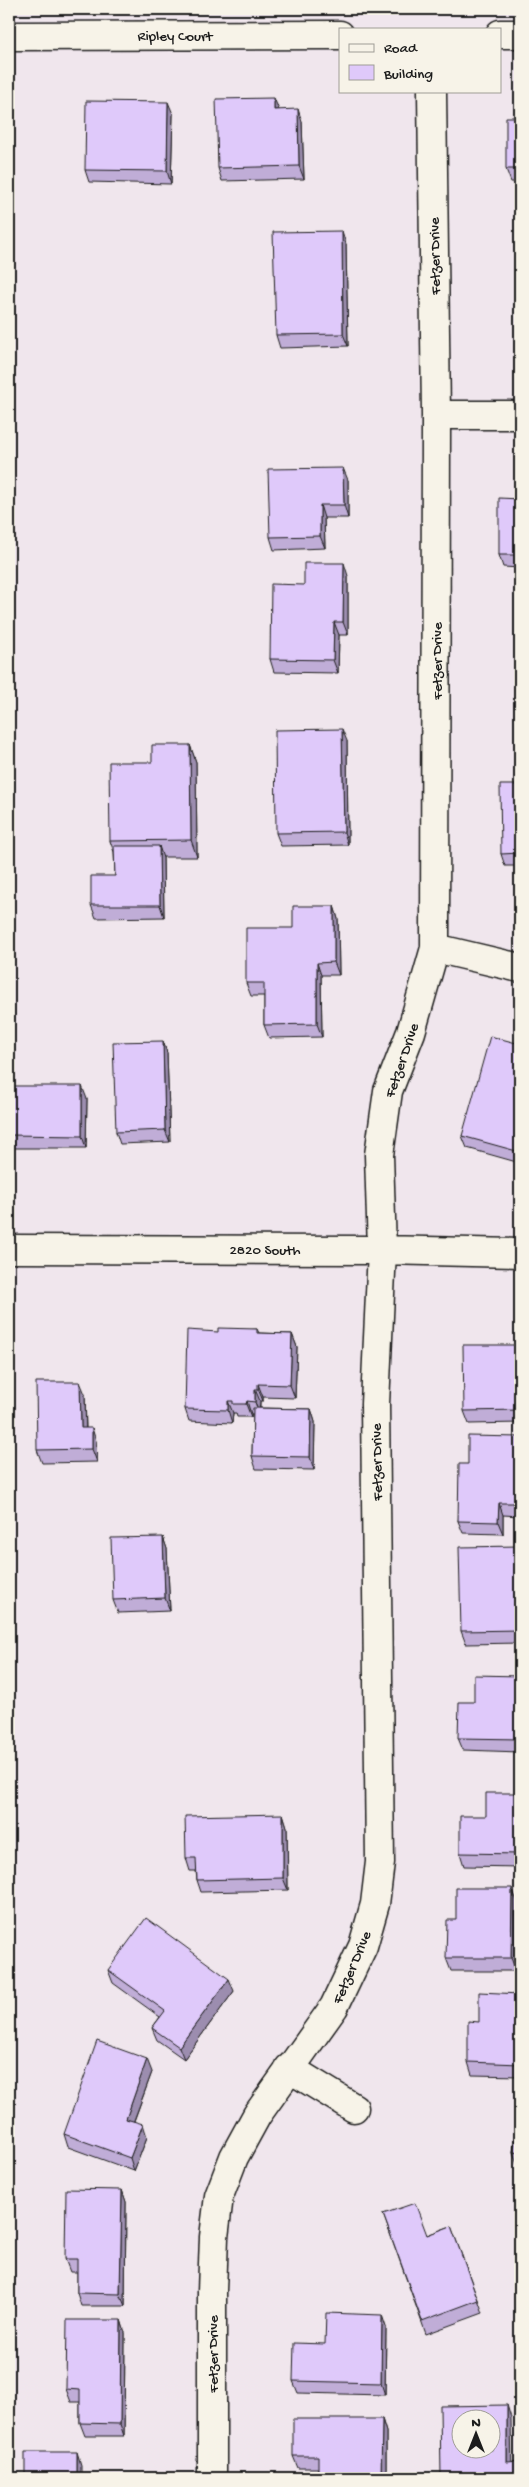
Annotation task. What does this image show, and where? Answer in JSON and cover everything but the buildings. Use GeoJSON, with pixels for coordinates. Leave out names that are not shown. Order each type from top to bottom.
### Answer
{"type":"FeatureCollection","features":[{"type":"Feature","properties":{"kind":"street"},"geometry":{"type":"LineString","coordinates":[[502,34],[520,34]]}},
{"type":"Feature","properties":{"kind":"street","name":"Ripley Court"},"geometry":{"type":"LineString","coordinates":[[9,36],[339,35]]}},
{"type":"Feature","properties":{"kind":"street","name":"Fetzer Drive"},"geometry":{"type":"LineString","coordinates":[[212,2478],[212,2292],[214,2237],[219,2196],[234,2157],[257,2115],[334,2007],[363,1946],[375,1904],[380,1862],[375,1404],[382,1250],[379,1155],[388,1091],[411,1032],[435,948],[436,415],[432,92]]}},
{"type":"Feature","properties":{"kind":"street"},"geometry":{"type":"LineString","coordinates":[[436,415],[520,415]]}},
{"type":"Feature","properties":{"kind":"street"},"geometry":{"type":"LineString","coordinates":[[435,948],[520,968]]}},
{"type":"Feature","properties":{"kind":"street","name":"2820 South"},"geometry":{"type":"LineString","coordinates":[[9,1249],[382,1250],[520,1254]]}},
{"type":"Feature","properties":{"kind":"street"},"geometry":{"type":"LineString","coordinates":[[289,2068],[354,2108]]}}]}
